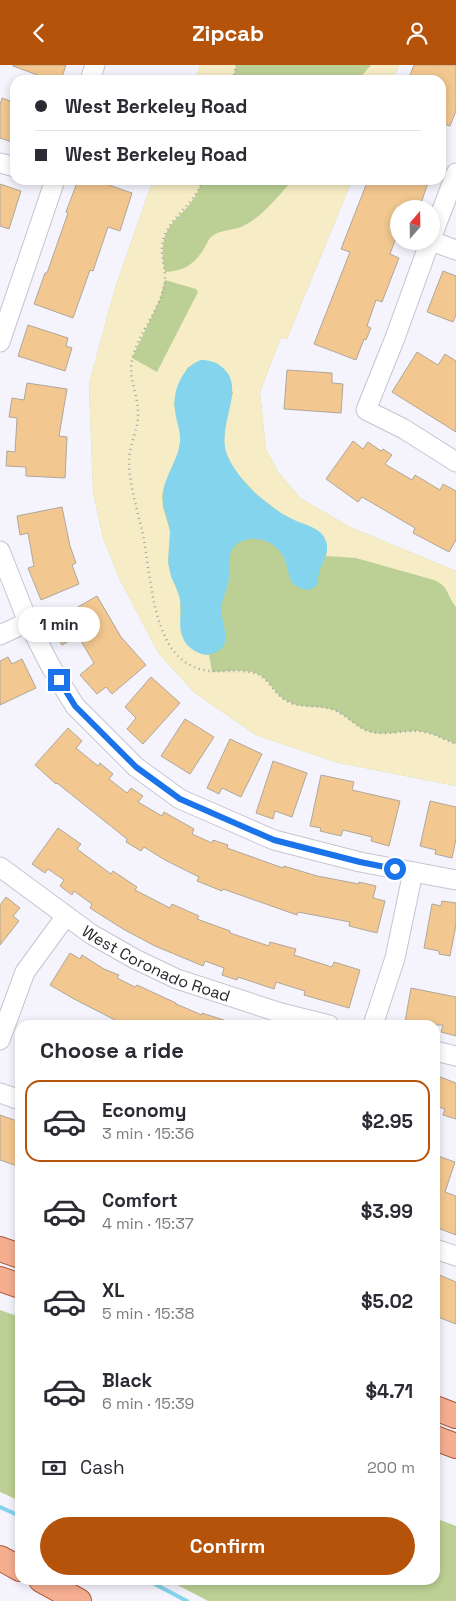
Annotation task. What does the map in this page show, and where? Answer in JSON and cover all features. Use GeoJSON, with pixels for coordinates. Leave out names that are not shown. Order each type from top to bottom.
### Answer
{"type":"FeatureCollection","features":[{"type":"Feature","properties":{"kind":"main road"},"geometry":{"type":"LineString","coordinates":[[0,1249],[15,1254]]}},
{"type":"Feature","properties":{"kind":"main road"},"geometry":{"type":"LineString","coordinates":[[0,1279],[15,1284]]}},
{"type":"Feature","properties":{"kind":"main road"},"geometry":{"type":"LineString","coordinates":[[440,1410],[456,1416]]}},
{"type":"Feature","properties":{"kind":"main road"},"geometry":{"type":"LineString","coordinates":[[440,1440],[456,1445]]}},
{"type":"Feature","properties":{"kind":"main road"},"geometry":{"type":"LineString","coordinates":[[0,1558],[15,1566]]}},
{"type":"Feature","properties":{"kind":"main road"},"geometry":{"type":"LineString","coordinates":[[50,1585],[79,1601]]}},
{"type":"Feature","properties":{"kind":"street"},"geometry":{"type":"LineString","coordinates":[[440,216],[456,173]]}},
{"type":"Feature","properties":{"kind":"street"},"geometry":{"type":"LineString","coordinates":[[0,342],[53,185]]}},
{"type":"Feature","properties":{"kind":"street"},"geometry":{"type":"LineString","coordinates":[[440,244],[456,250]]}},
{"type":"Feature","properties":{"kind":"street"},"geometry":{"type":"LineString","coordinates":[[427,250],[396,338],[366,410],[404,429],[456,462]]}},
{"type":"Feature","properties":{"kind":"street"},"geometry":{"type":"LineString","coordinates":[[0,551],[28,622],[51,667],[75,706],[136,767],[180,799],[274,840],[360,862],[456,880]]}},
{"type":"Feature","properties":{"kind":"street"},"geometry":{"type":"LineString","coordinates":[[0,635],[28,622]]}},
{"type":"Feature","properties":{"kind":"street","name":"West Coronado Road"},"geometry":{"type":"LineString","coordinates":[[0,867],[91,934],[135,959],[177,979],[264,1008],[310,1020]]}},
{"type":"Feature","properties":{"kind":"street"},"geometry":{"type":"LineString","coordinates":[[375,1020],[395,958],[413,872]]}},
{"type":"Feature","properties":{"kind":"street"},"geometry":{"type":"LineString","coordinates":[[0,1040],[25,972],[66,916]]}},
{"type":"Feature","properties":{"kind":"street"},"geometry":{"type":"LineString","coordinates":[[440,1052],[456,1056]]}},
{"type":"Feature","properties":{"kind":"street"},"geometry":{"type":"LineString","coordinates":[[0,1093],[15,1098]]}},
{"type":"Feature","properties":{"kind":"street"},"geometry":{"type":"LineString","coordinates":[[440,1251],[456,1256]]}},
{"type":"Feature","properties":{"kind":"path"},"geometry":{"type":"LineString","coordinates":[[201,185],[194,198],[173,222],[164,236],[162,246],[165,280],[160,299],[136,348],[131,366],[138,423],[129,455],[130,478],[144,539],[154,600],[166,637],[176,655],[184,662],[199,669],[212,672],[240,671],[254,673],[264,677],[278,695],[288,702],[299,706],[321,706],[334,710],[366,730],[382,733],[411,731],[428,733],[456,744]]}},
{"type":"Feature","properties":{"kind":"green space"},"geometry":{"type":"Polygon","coordinates":[[[200,65],[399,65],[395,75],[197,75],[200,65]]]}},
{"type":"Feature","properties":{"kind":"green space"},"geometry":{"type":"Polygon","coordinates":[[[151,185],[350,185],[287,339],[281,337],[260,392],[266,449],[278,472],[300,498],[352,528],[456,571],[456,786],[335,762],[256,735],[195,693],[159,654],[120,580],[103,538],[93,492],[89,384],[115,288],[151,185]]]}},
{"type":"Feature","properties":{"kind":"green space"},"geometry":{"type":"Polygon","coordinates":[[[0,1310],[15,1315],[15,1499],[0,1492],[0,1310]]]}},
{"type":"Feature","properties":{"kind":"green space"},"geometry":{"type":"Polygon","coordinates":[[[440,1520],[456,1526],[456,1601],[208,1601],[178,1585],[440,1585],[440,1520]]]}},
{"type":"Feature","properties":{"kind":"sand"},"geometry":{"type":"Polygon","coordinates":[[[200,65],[236,65],[234,75],[197,75],[200,65]]]}},
{"type":"Feature","properties":{"kind":"sand"},"geometry":{"type":"Polygon","coordinates":[[[371,65],[399,65],[395,75],[362,75],[371,65]]]}},
{"type":"Feature","properties":{"kind":"sand"},"geometry":{"type":"Polygon","coordinates":[[[151,185],[200,185],[197,194],[175,220],[164,239],[165,272],[187,267],[199,255],[210,238],[215,234],[241,227],[252,221],[288,185],[350,185],[287,339],[281,337],[260,392],[266,449],[278,472],[300,498],[352,528],[456,571],[456,607],[445,588],[434,580],[356,558],[326,556],[327,549],[294,520],[282,514],[257,495],[237,473],[225,452],[226,422],[233,392],[201,360],[187,368],[174,403],[180,431],[180,442],[178,453],[162,496],[170,531],[168,563],[180,599],[181,630],[205,655],[209,655],[212,672],[241,671],[255,673],[262,676],[285,700],[299,706],[334,710],[360,728],[370,732],[381,734],[416,731],[432,734],[456,744],[456,786],[335,762],[256,735],[195,693],[159,654],[120,580],[103,538],[93,492],[89,384],[115,288],[151,185]],[[165,280],[160,299],[132,358],[157,372],[198,292],[196,289],[165,280]]]}},
{"type":"Feature","properties":{"kind":"water"},"geometry":{"type":"Polygon","coordinates":[[[201,360],[217,364],[229,376],[232,386],[232,397],[225,434],[225,446],[228,457],[236,471],[252,490],[275,509],[322,534],[327,545],[317,585],[310,590],[297,587],[293,583],[282,554],[270,543],[261,539],[250,539],[235,546],[231,551],[228,584],[221,607],[225,635],[224,645],[220,650],[206,655],[190,647],[184,641],[181,633],[181,605],[169,567],[170,530],[163,501],[165,483],[180,443],[175,403],[177,387],[184,373],[201,360]]]}},
{"type":"Feature","properties":{"kind":"building"},"geometry":{"type":"Polygon","coordinates":[[[66,65],[63,75],[37,75],[13,66],[66,65]]]}},
{"type":"Feature","properties":{"kind":"building"},"geometry":{"type":"Polygon","coordinates":[[[414,65],[456,65],[456,111],[450,126],[446,125],[446,75],[410,75],[414,65]]]}},
{"type":"Feature","properties":{"kind":"building"},"geometry":{"type":"Polygon","coordinates":[[[2,98],[10,101],[10,141],[0,138],[0,105],[2,98]]]}},
{"type":"Feature","properties":{"kind":"building"},"geometry":{"type":"Polygon","coordinates":[[[0,184],[21,191],[9,229],[0,226],[0,184]]]}},
{"type":"Feature","properties":{"kind":"building"},"geometry":{"type":"Polygon","coordinates":[[[76,185],[109,185],[132,193],[120,231],[108,227],[93,271],[90,270],[73,318],[34,304],[68,213],[66,212],[76,185]]]}},
{"type":"Feature","properties":{"kind":"building"},"geometry":{"type":"Polygon","coordinates":[[[366,185],[427,185],[422,200],[390,200],[390,254],[399,258],[382,302],[376,300],[367,326],[371,328],[366,340],[364,339],[356,360],[314,344],[350,252],[341,249],[366,185]]]}},
{"type":"Feature","properties":{"kind":"building"},"geometry":{"type":"Polygon","coordinates":[[[443,271],[456,276],[456,315],[453,322],[427,312],[443,271]]]}},
{"type":"Feature","properties":{"kind":"building"},"geometry":{"type":"Polygon","coordinates":[[[28,325],[68,338],[66,346],[72,348],[65,371],[18,356],[28,325]]]}},
{"type":"Feature","properties":{"kind":"building"},"geometry":{"type":"Polygon","coordinates":[[[417,352],[438,365],[445,354],[456,361],[456,432],[392,392],[417,352]]]}},
{"type":"Feature","properties":{"kind":"building"},"geometry":{"type":"Polygon","coordinates":[[[287,370],[332,373],[332,383],[343,384],[341,413],[284,409],[287,370]]]}},
{"type":"Feature","properties":{"kind":"building"},"geometry":{"type":"Polygon","coordinates":[[[27,383],[67,389],[59,436],[67,437],[65,478],[26,476],[26,467],[6,466],[7,451],[15,452],[17,418],[9,417],[12,398],[24,400],[27,383]]]}},
{"type":"Feature","properties":{"kind":"building"},"geometry":{"type":"Polygon","coordinates":[[[353,441],[363,449],[368,442],[381,451],[383,449],[392,455],[385,464],[412,480],[415,475],[440,490],[443,484],[456,491],[456,540],[449,552],[413,533],[415,528],[362,497],[358,502],[326,479],[353,441]]]}},
{"type":"Feature","properties":{"kind":"building"},"geometry":{"type":"Polygon","coordinates":[[[62,507],[70,546],[76,563],[72,565],[79,584],[41,600],[28,568],[34,566],[28,533],[20,535],[17,516],[62,507]]]}},
{"type":"Feature","properties":{"kind":"building"},"geometry":{"type":"Polygon","coordinates":[[[97,596],[121,637],[146,665],[112,694],[106,687],[97,694],[80,675],[94,663],[78,636],[62,645],[55,634],[63,629],[57,619],[97,596]]]}},
{"type":"Feature","properties":{"kind":"building"},"geometry":{"type":"Polygon","coordinates":[[[8,657],[12,664],[22,659],[36,688],[0,705],[0,661],[8,657]]]}},
{"type":"Feature","properties":{"kind":"building"},"geometry":{"type":"Polygon","coordinates":[[[151,677],[180,703],[143,744],[127,729],[136,718],[125,707],[151,677]]]}},
{"type":"Feature","properties":{"kind":"building"},"geometry":{"type":"Polygon","coordinates":[[[185,719],[214,737],[190,774],[161,756],[185,719]]]}},
{"type":"Feature","properties":{"kind":"building"},"geometry":{"type":"Polygon","coordinates":[[[68,728],[82,741],[76,748],[98,766],[100,763],[113,774],[109,779],[127,793],[131,788],[143,796],[138,802],[162,816],[164,812],[194,829],[192,834],[212,843],[213,840],[228,845],[227,848],[283,868],[284,866],[317,876],[376,886],[373,898],[385,901],[377,933],[349,926],[350,922],[298,912],[297,915],[223,889],[222,891],[197,881],[199,877],[144,847],[141,851],[126,842],[127,839],[56,784],[35,765],[68,728]]]}},
{"type":"Feature","properties":{"kind":"building"},"geometry":{"type":"Polygon","coordinates":[[[230,739],[262,754],[241,797],[222,788],[219,794],[207,788],[230,739]]]}},
{"type":"Feature","properties":{"kind":"building"},"geometry":{"type":"Polygon","coordinates":[[[273,761],[307,773],[292,817],[275,811],[273,819],[256,813],[273,761]]]}},
{"type":"Feature","properties":{"kind":"building"},"geometry":{"type":"Polygon","coordinates":[[[321,775],[354,782],[352,790],[400,801],[389,846],[371,841],[372,837],[343,830],[341,836],[320,831],[321,828],[310,826],[321,775]]]}},
{"type":"Feature","properties":{"kind":"building"},"geometry":{"type":"Polygon","coordinates":[[[430,801],[456,807],[456,839],[452,858],[435,854],[436,850],[420,846],[430,801]]]}},
{"type":"Feature","properties":{"kind":"building"},"geometry":{"type":"Polygon","coordinates":[[[58,828],[81,844],[77,849],[111,874],[113,871],[137,887],[135,890],[170,908],[172,904],[199,916],[197,919],[230,931],[230,933],[269,946],[270,942],[296,949],[294,955],[332,967],[334,962],[360,970],[349,1008],[304,995],[305,991],[276,982],[274,989],[238,977],[237,980],[222,975],[224,968],[205,961],[203,966],[155,946],[123,929],[90,908],[92,904],[74,891],[72,895],[60,886],[64,880],[48,869],[45,873],[32,864],[58,828]]]}},
{"type":"Feature","properties":{"kind":"building"},"geometry":{"type":"Polygon","coordinates":[[[6,897],[20,908],[13,916],[19,921],[0,945],[0,905],[6,897]]]}},
{"type":"Feature","properties":{"kind":"building"},"geometry":{"type":"Polygon","coordinates":[[[442,901],[456,903],[456,925],[450,956],[439,954],[439,951],[424,948],[432,904],[441,906],[442,901]]]}},
{"type":"Feature","properties":{"kind":"building"},"geometry":{"type":"Polygon","coordinates":[[[70,953],[80,959],[82,955],[104,969],[119,975],[117,978],[135,987],[137,985],[202,1015],[202,1013],[224,1020],[115,1020],[50,985],[70,953]]]}},
{"type":"Feature","properties":{"kind":"building"},"geometry":{"type":"Polygon","coordinates":[[[411,988],[456,997],[456,1036],[441,1032],[443,1025],[440,1025],[440,1020],[405,1020],[411,988]]]}},
{"type":"Feature","properties":{"kind":"building"},"geometry":{"type":"Polygon","coordinates":[[[440,1077],[456,1083],[456,1119],[443,1115],[445,1109],[440,1108],[440,1077]]]}},
{"type":"Feature","properties":{"kind":"building"},"geometry":{"type":"Polygon","coordinates":[[[0,1115],[15,1120],[15,1165],[0,1160],[0,1115]]]}},
{"type":"Feature","properties":{"kind":"building"},"geometry":{"type":"Polygon","coordinates":[[[440,1157],[455,1162],[445,1192],[456,1196],[456,1235],[440,1229],[440,1157]]]}},
{"type":"Feature","properties":{"kind":"building"},"geometry":{"type":"Polygon","coordinates":[[[440,1275],[456,1282],[456,1324],[440,1318],[440,1275]]]}},
{"type":"Feature","properties":{"kind":"waterway"},"geometry":{"type":"LineString","coordinates":[[0,1507],[15,1514]]}},
{"type":"Feature","properties":{"kind":"waterway"},"geometry":{"type":"LineString","coordinates":[[157,1585],[187,1601]]}},
{"type":"Feature","properties":{"kind":"route"},"geometry":{"type":"LineString","coordinates":[[59,680],[75,706],[136,767],[180,799],[274,840],[395,869]]}}]}
